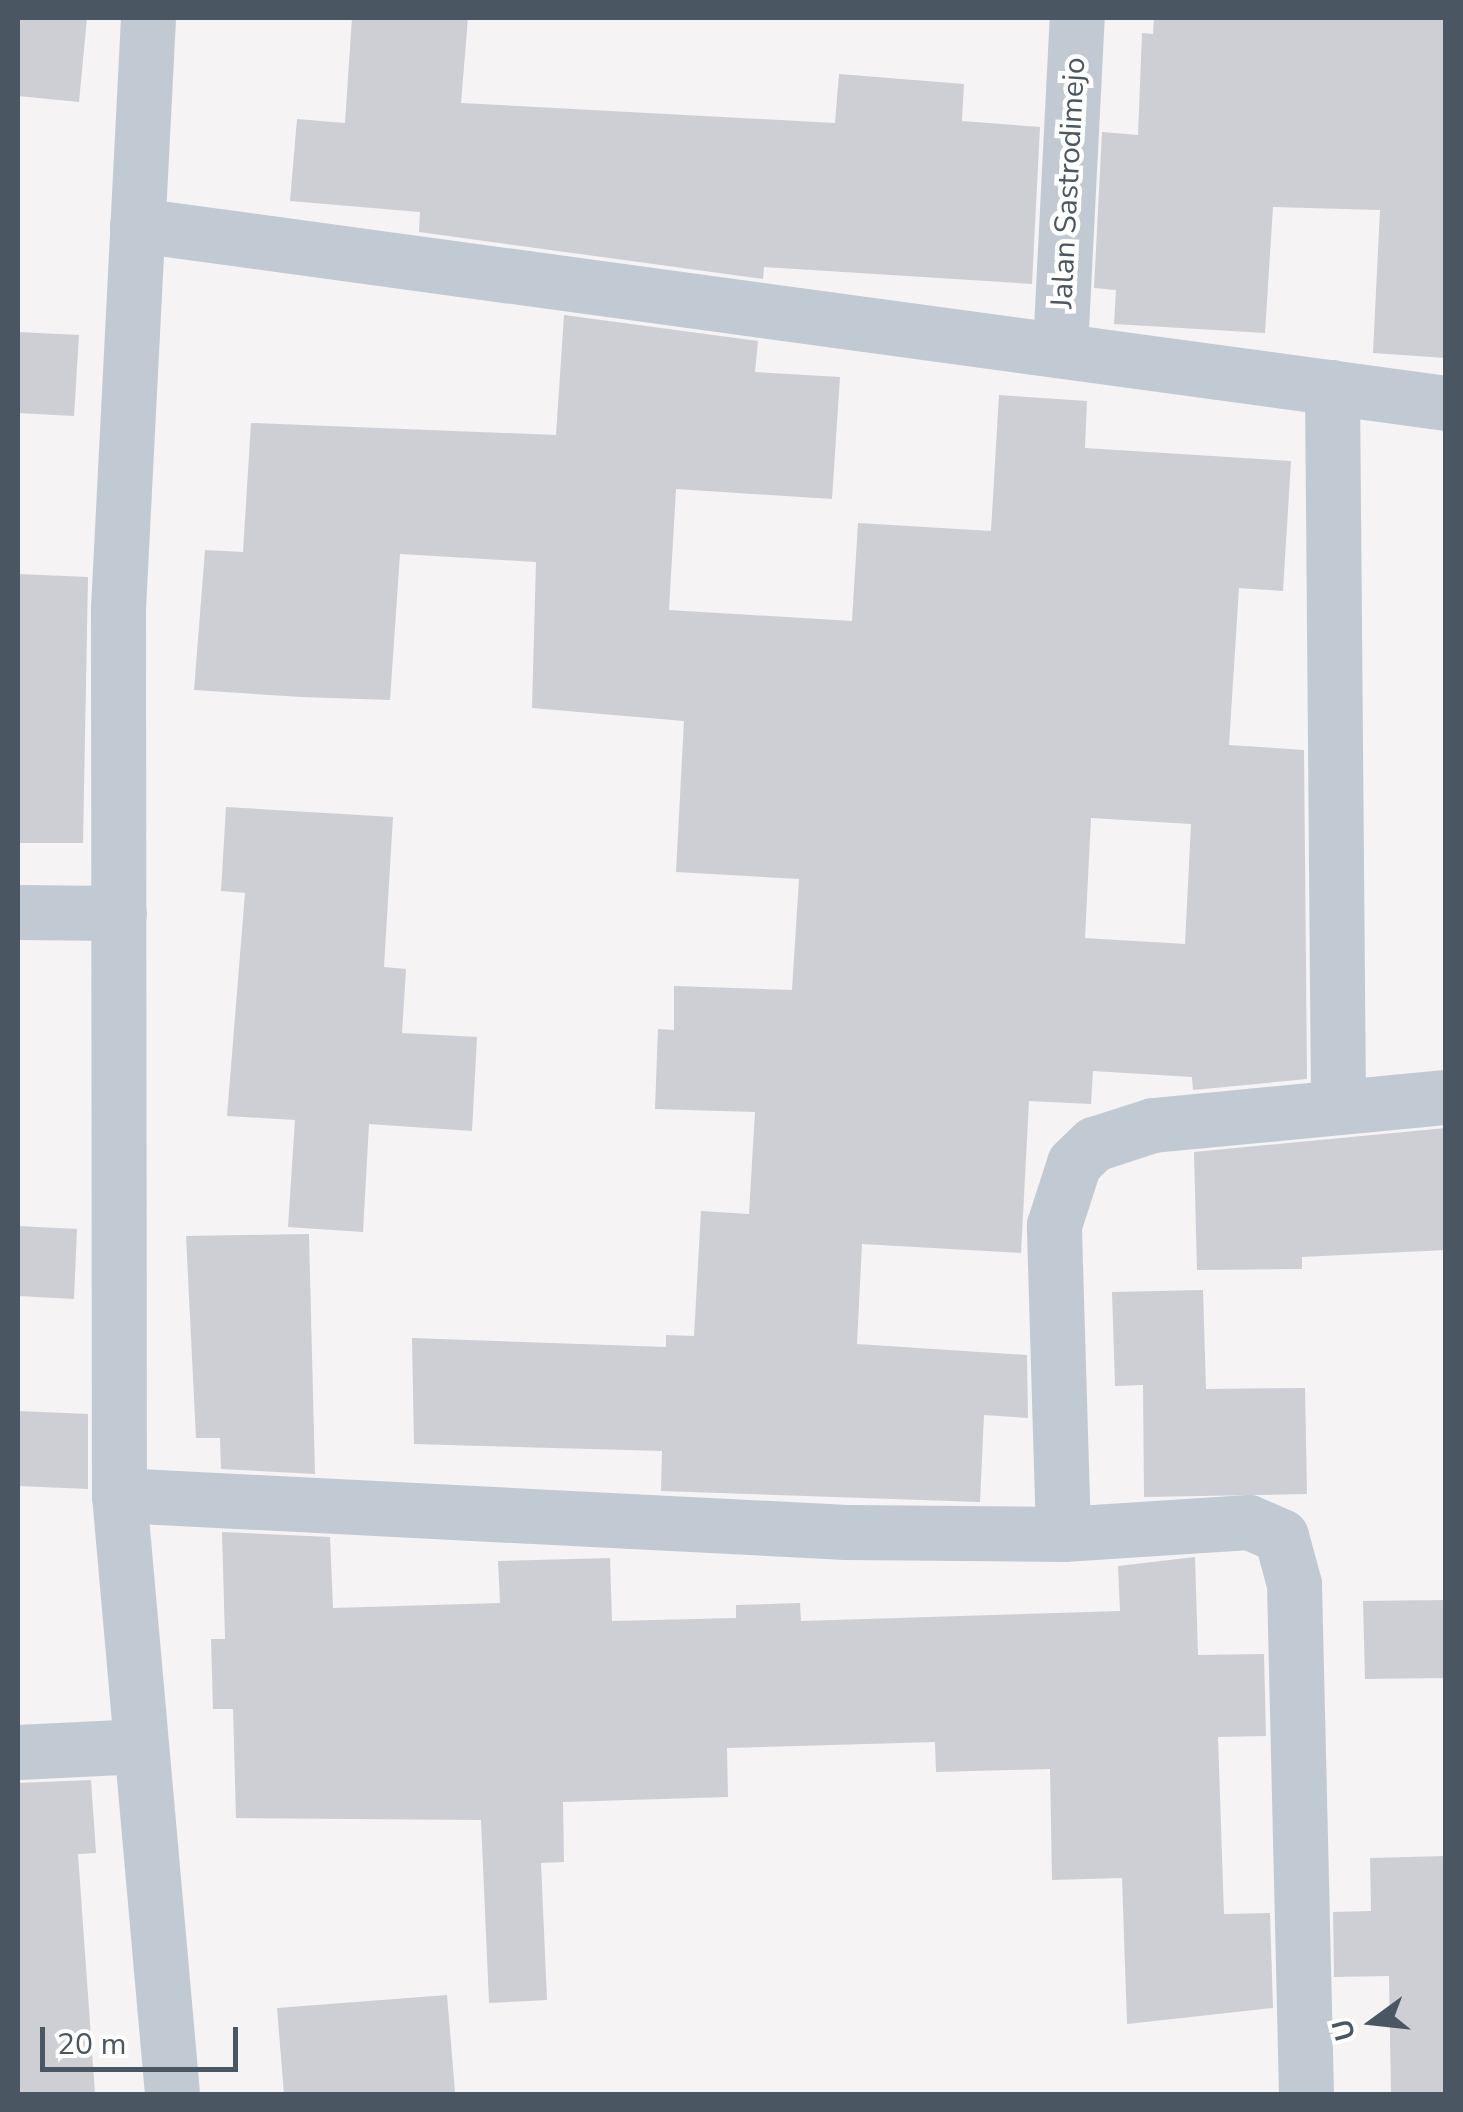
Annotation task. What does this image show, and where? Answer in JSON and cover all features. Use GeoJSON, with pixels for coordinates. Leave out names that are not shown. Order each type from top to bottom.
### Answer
{"type":"FeatureCollection","features":[{"type":"Feature","properties":{"kind":"street"},"geometry":{"type":"LineString","coordinates":[[148,18],[118,609],[119,1495],[172,2094]]}},
{"type":"Feature","properties":{"kind":"street","name":"Jalan Sastrodimejo"},"geometry":{"type":"LineString","coordinates":[[1060,348],[1077,18]]}},
{"type":"Feature","properties":{"kind":"street"},"geometry":{"type":"LineString","coordinates":[[137,225],[1446,403]]}},
{"type":"Feature","properties":{"kind":"street"},"geometry":{"type":"LineString","coordinates":[[1332,387],[1338,1106]]}},
{"type":"Feature","properties":{"kind":"street"},"geometry":{"type":"LineString","coordinates":[[18,912],[119,913]]}},
{"type":"Feature","properties":{"kind":"street"},"geometry":{"type":"LineString","coordinates":[[1064,1534],[1054,1226],[1074,1163],[1094,1144],[1153,1125],[1446,1097]]}},
{"type":"Feature","properties":{"kind":"street"},"geometry":{"type":"LineString","coordinates":[[119,1495],[1064,1534],[1249,1522],[1282,1536],[1294,1584],[1306,2094]]}},
{"type":"Feature","properties":{"kind":"street"},"geometry":{"type":"LineString","coordinates":[[18,1752],[142,1746]]}},
{"type":"Feature","properties":{"kind":"building"},"geometry":{"type":"Polygon","coordinates":[[[18,18],[87,18],[79,102],[18,96],[18,18]]]}},
{"type":"Feature","properties":{"kind":"building"},"geometry":{"type":"Polygon","coordinates":[[[352,18],[468,18],[461,103],[835,123],[839,74],[964,84],[962,121],[1040,127],[1032,284],[764,267],[763,279],[419,232],[420,212],[290,201],[297,119],[345,123],[352,18]]]}},
{"type":"Feature","properties":{"kind":"building"},"geometry":{"type":"Polygon","coordinates":[[[1154,18],[1446,18],[1446,358],[1373,353],[1380,210],[1273,207],[1265,333],[1114,324],[1116,290],[1094,288],[1102,132],[1138,135],[1142,33],[1153,34],[1154,18]]]}},
{"type":"Feature","properties":{"kind":"building"},"geometry":{"type":"Polygon","coordinates":[[[564,315],[758,341],[755,372],[840,377],[832,499],[676,489],[669,610],[852,621],[858,523],[991,531],[999,395],[1087,401],[1085,448],[1291,461],[1283,591],[1239,588],[1229,745],[1304,750],[1307,1079],[1193,1090],[1192,1077],[1093,1071],[1091,1104],[1029,1101],[1021,1253],[862,1244],[857,1344],[1027,1355],[1028,1418],[984,1415],[980,1502],[661,1491],[662,1451],[414,1444],[412,1338],[666,1347],[666,1335],[694,1336],[701,1211],[749,1214],[755,1112],[655,1109],[658,1029],[674,1030],[674,986],[792,990],[799,879],[676,872],[684,721],[532,708],[536,562],[400,554],[390,700],[302,697],[194,690],[205,550],[243,552],[251,423],[556,435],[564,315]],[[1091,818],[1085,938],[1185,944],[1191,824],[1091,818]]]}},
{"type":"Feature","properties":{"kind":"building"},"geometry":{"type":"Polygon","coordinates":[[[18,332],[79,335],[74,416],[18,413],[18,332]]]}},
{"type":"Feature","properties":{"kind":"building"},"geometry":{"type":"Polygon","coordinates":[[[18,574],[88,577],[83,843],[18,843],[18,574]]]}},
{"type":"Feature","properties":{"kind":"building"},"geometry":{"type":"Polygon","coordinates":[[[226,807],[393,817],[384,967],[406,969],[402,1033],[477,1037],[472,1131],[369,1124],[363,1232],[288,1227],[295,1120],[227,1116],[245,893],[221,891],[226,807]]]}},
{"type":"Feature","properties":{"kind":"building"},"geometry":{"type":"Polygon","coordinates":[[[1446,1128],[1446,1250],[1302,1257],[1302,1269],[1197,1270],[1194,1152],[1446,1128]]]}},
{"type":"Feature","properties":{"kind":"building"},"geometry":{"type":"Polygon","coordinates":[[[18,1226],[77,1229],[74,1299],[18,1296],[18,1226]]]}},
{"type":"Feature","properties":{"kind":"building"},"geometry":{"type":"Polygon","coordinates":[[[309,1234],[315,1474],[221,1469],[220,1438],[196,1438],[186,1236],[309,1234]]]}},
{"type":"Feature","properties":{"kind":"building"},"geometry":{"type":"Polygon","coordinates":[[[1203,1290],[1206,1389],[1305,1388],[1307,1494],[1144,1497],[1143,1385],[1115,1386],[1112,1292],[1203,1290]]]}},
{"type":"Feature","properties":{"kind":"building"},"geometry":{"type":"Polygon","coordinates":[[[18,1411],[88,1414],[88,1489],[18,1486],[18,1411]]]}},
{"type":"Feature","properties":{"kind":"building"},"geometry":{"type":"Polygon","coordinates":[[[222,1532],[330,1537],[333,1608],[500,1603],[498,1561],[610,1558],[612,1621],[736,1618],[736,1605],[800,1603],[801,1621],[1120,1611],[1118,1566],[1195,1557],[1198,1655],[1264,1654],[1266,1736],[1218,1737],[1224,1914],[1270,1913],[1273,2008],[1127,2024],[1122,1878],[1052,1880],[1050,1769],[936,1772],[935,1742],[727,1748],[728,1797],[563,1802],[564,1862],[541,1863],[547,2000],[489,2003],[481,1820],[236,1818],[233,1709],[213,1709],[211,1639],[225,1639],[222,1532]]]}},
{"type":"Feature","properties":{"kind":"building"},"geometry":{"type":"Polygon","coordinates":[[[1446,1600],[1446,1678],[1365,1679],[1363,1601],[1446,1600]]]}},
{"type":"Feature","properties":{"kind":"building"},"geometry":{"type":"Polygon","coordinates":[[[91,1780],[96,1853],[78,1854],[95,2094],[18,2094],[18,1783],[91,1780]]]}},
{"type":"Feature","properties":{"kind":"building"},"geometry":{"type":"Polygon","coordinates":[[[1446,1856],[1446,2094],[1391,2094],[1389,1976],[1334,1977],[1333,1912],[1371,1911],[1370,1858],[1446,1856]]]}},
{"type":"Feature","properties":{"kind":"building"},"geometry":{"type":"Polygon","coordinates":[[[447,1995],[455,2092],[284,2094],[277,2008],[447,1995]]]}}]}
